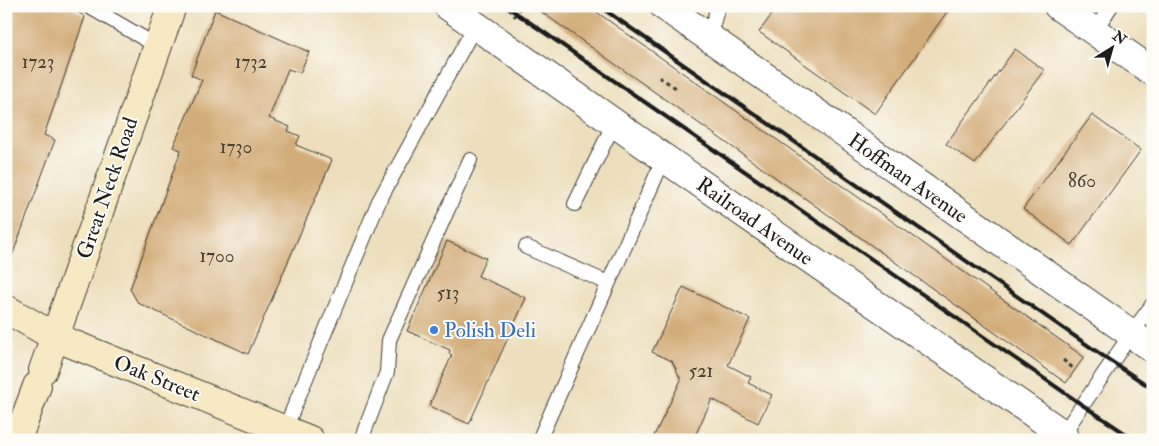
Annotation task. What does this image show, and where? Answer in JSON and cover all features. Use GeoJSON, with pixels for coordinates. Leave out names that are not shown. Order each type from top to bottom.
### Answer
{"type":"FeatureCollection","features":[{"type":"Feature","properties":{"kind":"main road","name":"Great Neck Road"},"geometry":{"type":"LineString","coordinates":[[17,440],[172,6]]}},
{"type":"Feature","properties":{"kind":"main road","name":"Oak Street"},"geometry":{"type":"LineString","coordinates":[[6,309],[55,337],[283,434],[310,440]]}},
{"type":"Feature","properties":{"kind":"street","name":"Railroad Avenue"},"geometry":{"type":"LineString","coordinates":[[448,6],[1063,434]]}},
{"type":"Feature","properties":{"kind":"street","name":"Hoffman Avenue"},"geometry":{"type":"LineString","coordinates":[[664,6],[1153,349]]}},
{"type":"Feature","properties":{"kind":"street"},"geometry":{"type":"LineString","coordinates":[[1058,6],[1153,72]]}},
{"type":"Feature","properties":{"kind":"lane"},"geometry":{"type":"LineString","coordinates":[[88,6],[158,46]]}},
{"type":"Feature","properties":{"kind":"lane"},"geometry":{"type":"LineString","coordinates":[[709,38],[718,6]]}},
{"type":"Feature","properties":{"kind":"lane"},"geometry":{"type":"LineString","coordinates":[[1094,32],[1112,6]]}},
{"type":"Feature","properties":{"kind":"lane"},"geometry":{"type":"LineString","coordinates":[[283,434],[379,201],[476,26]]}},
{"type":"Feature","properties":{"kind":"lane"},"geometry":{"type":"LineString","coordinates":[[575,204],[614,123]]}},
{"type":"Feature","properties":{"kind":"lane"},"geometry":{"type":"LineString","coordinates":[[539,440],[664,158]]}},
{"type":"Feature","properties":{"kind":"lane"},"geometry":{"type":"LineString","coordinates":[[361,440],[387,372],[389,340],[470,160]]}},
{"type":"Feature","properties":{"kind":"lane"},"geometry":{"type":"LineString","coordinates":[[526,247],[608,283]]}},
{"type":"Feature","properties":{"kind":"lane"},"geometry":{"type":"LineString","coordinates":[[1063,434],[1130,334],[1153,304]]}},
{"type":"Feature","properties":{"kind":"path"},"geometry":{"type":"LineString","coordinates":[[514,18],[521,6]]}},
{"type":"Feature","properties":{"kind":"path"},"geometry":{"type":"LineString","coordinates":[[659,77],[676,88]]}},
{"type":"Feature","properties":{"kind":"path"},"geometry":{"type":"LineString","coordinates":[[1063,360],[1073,368]]}},
{"type":"Feature","properties":{"kind":"building"},"geometry":{"type":"Polygon","coordinates":[[[6,6],[69,6],[85,17],[44,135],[55,140],[9,264],[6,263],[6,6]]]}},
{"type":"Feature","properties":{"kind":"building"},"geometry":{"type":"Polygon","coordinates":[[[533,6],[588,6],[1084,357],[1066,383],[533,6]]]}},
{"type":"Feature","properties":{"kind":"building"},"geometry":{"type":"Polygon","coordinates":[[[778,6],[951,6],[875,114],[759,32],[778,6]]]}},
{"type":"Feature","properties":{"kind":"building"},"geometry":{"type":"Polygon","coordinates":[[[215,10],[309,52],[300,73],[288,69],[269,118],[290,127],[288,131],[300,136],[296,145],[332,160],[248,354],[138,303],[130,289],[181,150],[173,147],[202,80],[191,75],[215,10]]]}},
{"type":"Feature","properties":{"kind":"building"},"geometry":{"type":"Polygon","coordinates":[[[1015,49],[1044,70],[975,164],[946,144],[1015,49]]]}},
{"type":"Feature","properties":{"kind":"building"},"geometry":{"type":"Polygon","coordinates":[[[1092,115],[1141,150],[1072,245],[1023,209],[1092,115]]]}},
{"type":"Feature","properties":{"kind":"building"},"geometry":{"type":"Polygon","coordinates":[[[447,241],[486,258],[478,276],[526,298],[469,424],[429,406],[452,355],[449,354],[450,350],[407,331],[447,241]]]}},
{"type":"Feature","properties":{"kind":"building"},"geometry":{"type":"Polygon","coordinates":[[[683,287],[750,319],[728,365],[751,377],[748,383],[772,395],[758,423],[712,399],[693,440],[652,440],[681,380],[672,361],[652,352],[683,287]]]}},
{"type":"Feature","properties":{"kind":"railway"},"geometry":{"type":"LineString","coordinates":[[506,6],[1135,440]]}},
{"type":"Feature","properties":{"kind":"railway"},"geometry":{"type":"LineString","coordinates":[[599,6],[1153,389]]}},
{"type":"Feature","properties":{"kind":"place","name":"Polish Deli"},"geometry":{"type":"Point","coordinates":[434,330]}}]}
